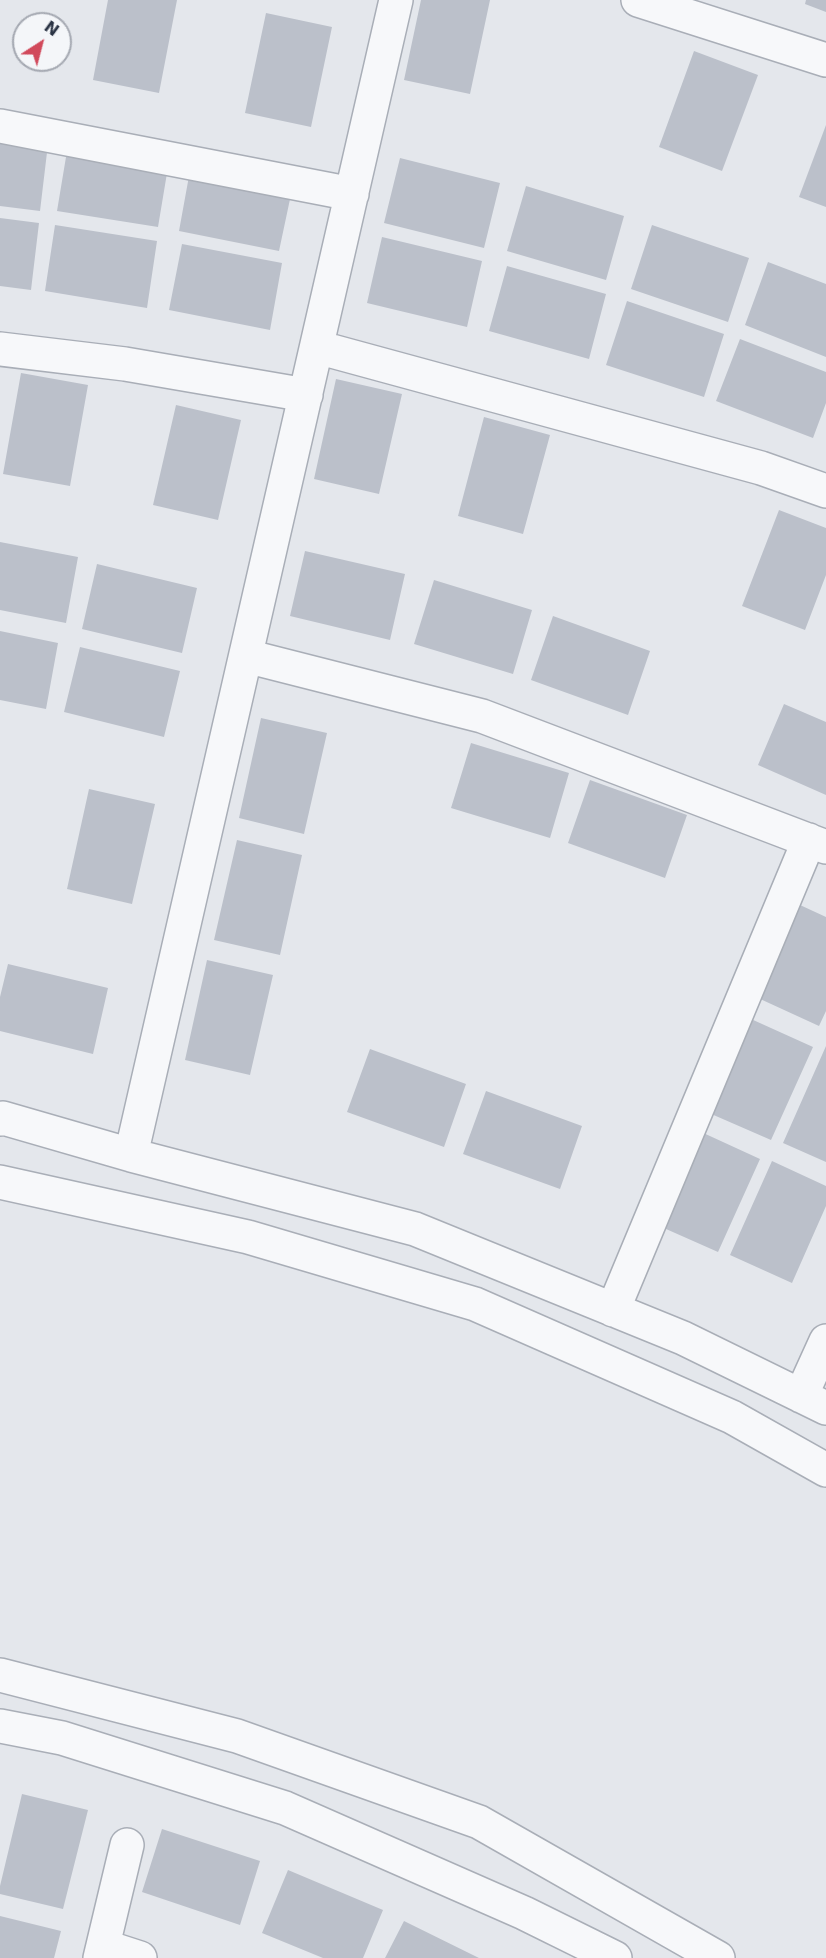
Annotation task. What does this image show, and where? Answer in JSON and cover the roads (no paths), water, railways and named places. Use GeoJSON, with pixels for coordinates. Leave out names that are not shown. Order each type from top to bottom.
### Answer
{"type":"FeatureCollection","features":[{"type":"Feature","properties":{"kind":"street"},"geometry":{"type":"LineString","coordinates":[[131,1155],[396,0]]}},
{"type":"Feature","properties":{"kind":"street"},"geometry":{"type":"LineString","coordinates":[[638,0],[826,60]]}},
{"type":"Feature","properties":{"kind":"street"},"geometry":{"type":"LineString","coordinates":[[0,126],[352,194]]}},
{"type":"Feature","properties":{"kind":"street"},"geometry":{"type":"LineString","coordinates":[[317,347],[760,468],[826,491]]}},
{"type":"Feature","properties":{"kind":"street"},"geometry":{"type":"LineString","coordinates":[[0,349],[125,364],[306,395]]}},
{"type":"Feature","properties":{"kind":"street"},"geometry":{"type":"LineString","coordinates":[[246,656],[482,717],[817,844],[613,1310]]}},
{"type":"Feature","properties":{"kind":"street"},"geometry":{"type":"LineString","coordinates":[[0,1119],[414,1229],[683,1338],[814,1402],[826,1341]]}},
{"type":"Feature","properties":{"kind":"street"},"geometry":{"type":"LineString","coordinates":[[0,1182],[248,1237],[475,1304],[732,1417],[826,1470]]}},
{"type":"Feature","properties":{"kind":"street"},"geometry":{"type":"LineString","coordinates":[[0,1675],[237,1736],[479,1822],[717,1958]]}},
{"type":"Feature","properties":{"kind":"street"},"geometry":{"type":"LineString","coordinates":[[0,1726],[62,1738],[285,1808],[524,1913],[615,1958]]}},
{"type":"Feature","properties":{"kind":"street"},"geometry":{"type":"LineString","coordinates":[[127,1845],[102,1952],[140,1958]]}}]}
